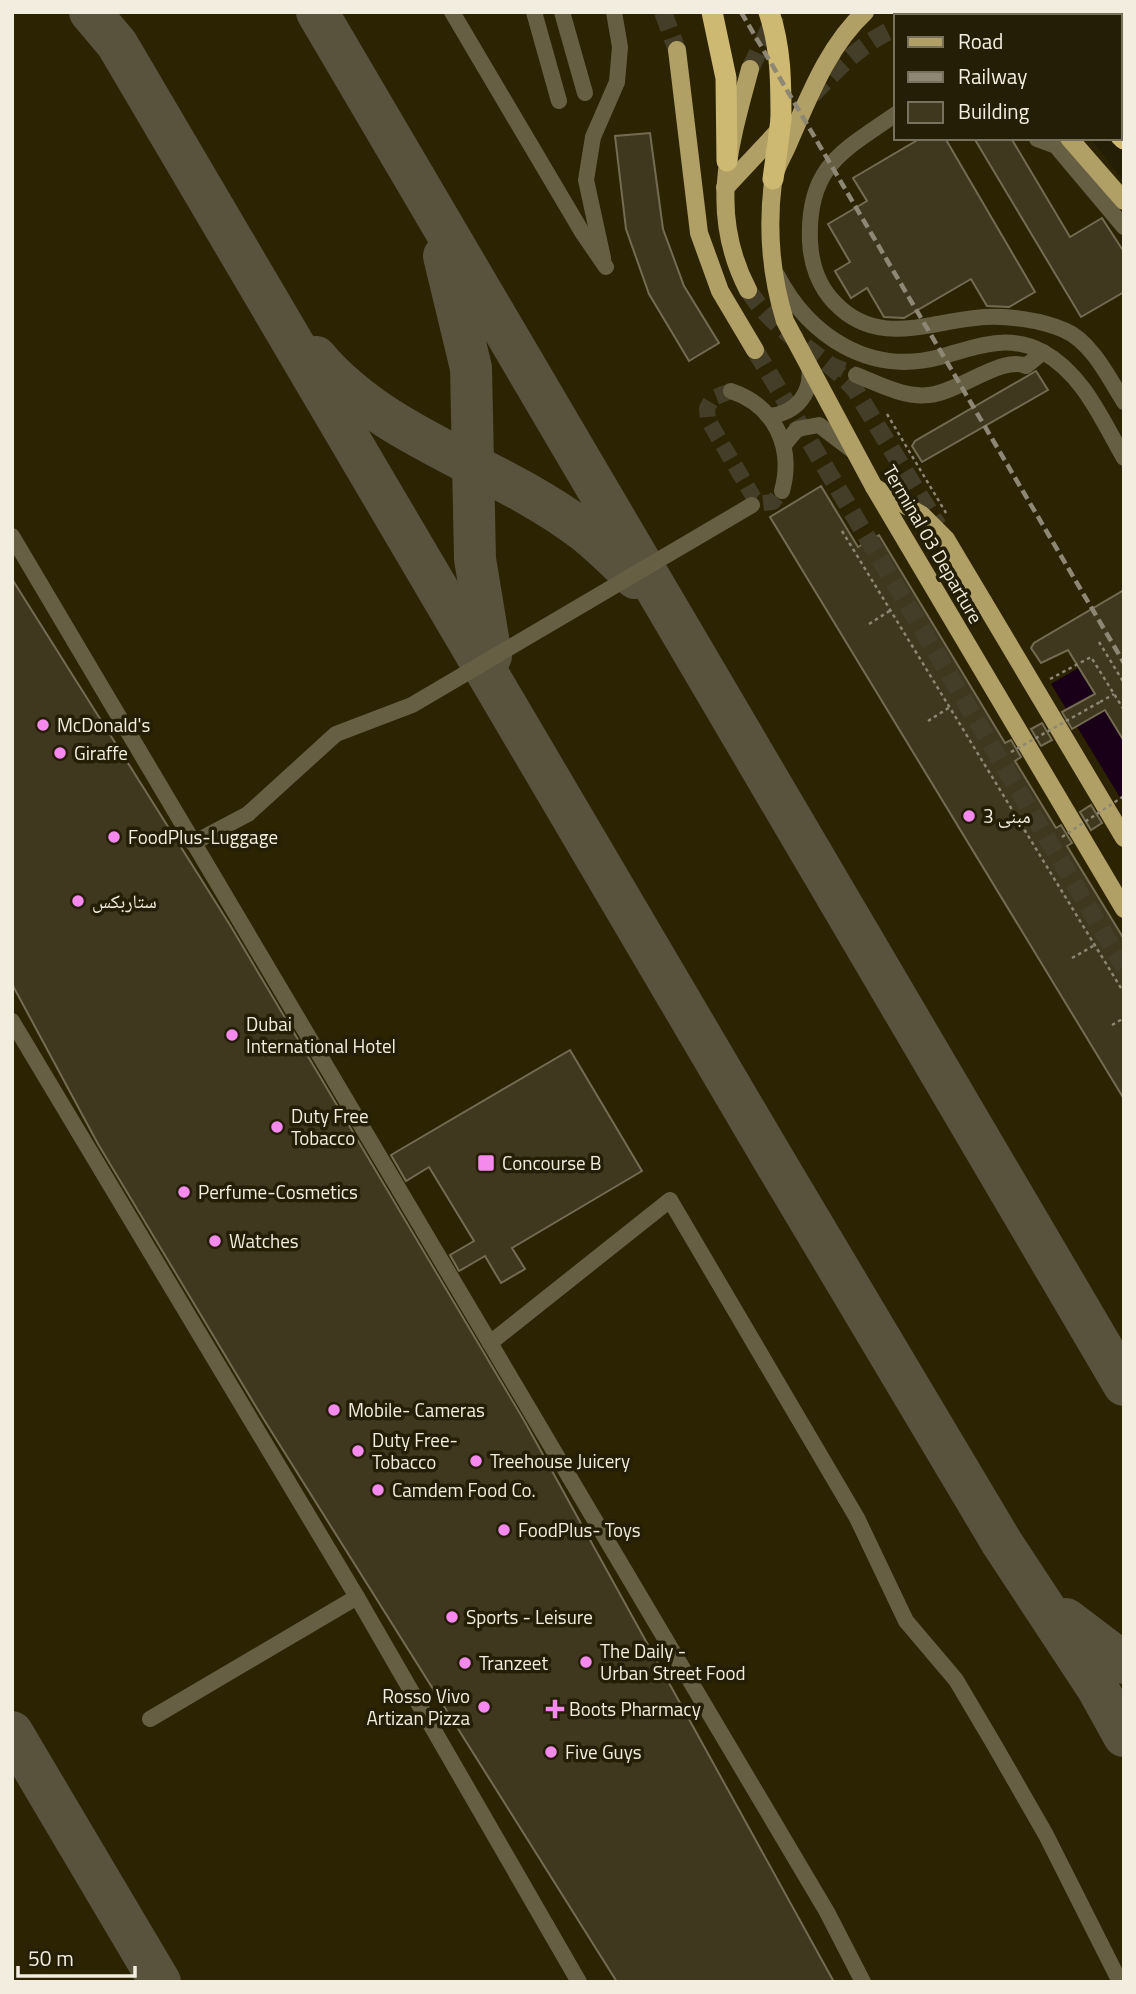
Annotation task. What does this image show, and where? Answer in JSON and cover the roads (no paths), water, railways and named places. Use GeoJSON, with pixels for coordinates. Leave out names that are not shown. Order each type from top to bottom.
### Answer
{"type":"FeatureCollection","features":[{"type":"Feature","properties":{"kind":"highway"},"geometry":{"type":"LineString","coordinates":[[712,12],[726,78],[727,161]]}},
{"type":"Feature","properties":{"kind":"highway"},"geometry":{"type":"LineString","coordinates":[[769,12],[788,116],[777,150],[773,179]]}},
{"type":"Feature","properties":{"kind":"main road"},"geometry":{"type":"LineString","coordinates":[[773,179],[819,77],[841,40],[865,12]]}},
{"type":"Feature","properties":{"kind":"main road"},"geometry":{"type":"LineString","coordinates":[[677,50],[696,217],[703,249],[715,291],[755,350]]}},
{"type":"Feature","properties":{"kind":"main road"},"geometry":{"type":"LineString","coordinates":[[748,290],[726,235],[725,188],[727,161],[750,69]]}},
{"type":"Feature","properties":{"kind":"main road"},"geometry":{"type":"LineString","coordinates":[[725,188],[788,116]]}},
{"type":"Feature","properties":{"kind":"main road"},"geometry":{"type":"LineString","coordinates":[[1071,140],[1124,201]]}},
{"type":"Feature","properties":{"kind":"main road","name":"Terminal 03 Departure"},"geometry":{"type":"LineString","coordinates":[[773,179],[771,264],[785,321],[874,487],[1124,909]]}},
{"type":"Feature","properties":{"kind":"main road"},"geometry":{"type":"LineString","coordinates":[[715,291],[732,254]]}},
{"type":"Feature","properties":{"kind":"main road"},"geometry":{"type":"LineString","coordinates":[[874,487],[915,510],[940,531],[1124,838]]}},
{"type":"Feature","properties":{"kind":"lane"},"geometry":{"type":"LineString","coordinates":[[452,12],[586,239],[606,267],[586,180],[593,136],[618,74],[620,47],[614,12]]}},
{"type":"Feature","properties":{"kind":"lane"},"geometry":{"type":"LineString","coordinates":[[534,12],[559,101]]}},
{"type":"Feature","properties":{"kind":"lane"},"geometry":{"type":"LineString","coordinates":[[562,12],[585,93]]}},
{"type":"Feature","properties":{"kind":"lane"},"geometry":{"type":"LineString","coordinates":[[894,115],[838,154],[817,188],[812,208],[811,256],[816,273],[833,301],[861,323],[879,329],[911,329],[988,317],[1041,323],[1066,330],[1076,337],[1106,372],[1124,402]]}},
{"type":"Feature","properties":{"kind":"lane"},"geometry":{"type":"LineString","coordinates":[[1040,140],[1056,146],[1124,227]]}},
{"type":"Feature","properties":{"kind":"lane"},"geometry":{"type":"LineString","coordinates":[[771,264],[804,318],[827,338],[853,352],[881,360],[911,362],[986,343],[1015,344],[1043,352],[1080,384],[1124,458]]}},
{"type":"Feature","properties":{"kind":"lane"},"geometry":{"type":"LineString","coordinates":[[856,375],[895,390],[925,396],[952,390],[1010,363],[1026,366],[1043,352]]}},
{"type":"Feature","properties":{"kind":"lane"},"geometry":{"type":"LineString","coordinates":[[769,416],[780,415],[798,404],[809,386],[809,365]]}},
{"type":"Feature","properties":{"kind":"lane"},"geometry":{"type":"LineString","coordinates":[[731,391],[748,398],[769,416],[784,445],[787,468],[782,491]]}},
{"type":"Feature","properties":{"kind":"lane"},"geometry":{"type":"LineString","coordinates":[[784,445],[797,429],[818,425],[828,429],[858,455]]}},
{"type":"Feature","properties":{"kind":"lane"},"geometry":{"type":"LineString","coordinates":[[193,843],[248,814],[336,734],[426,698],[752,505]]}},
{"type":"Feature","properties":{"kind":"lane"},"geometry":{"type":"LineString","coordinates":[[12,536],[827,1912],[863,1982]]}},
{"type":"Feature","properties":{"kind":"lane"},"geometry":{"type":"LineString","coordinates":[[12,1021],[357,1597],[579,1982]]}},
{"type":"Feature","properties":{"kind":"lane"},"geometry":{"type":"LineString","coordinates":[[490,1343],[578,1264],[670,1199],[857,1518],[906,1621],[956,1680],[1002,1758],[1046,1835],[1120,1982]]}},
{"type":"Feature","properties":{"kind":"lane"},"geometry":{"type":"LineString","coordinates":[[150,1719],[357,1597]]}},
{"type":"Feature","properties":{"kind":"tunnel"},"geometry":{"type":"LineString","coordinates":[[663,12],[677,50]]}},
{"type":"Feature","properties":{"kind":"tunnel"},"geometry":{"type":"LineString","coordinates":[[750,69],[776,15]]}},
{"type":"Feature","properties":{"kind":"tunnel"},"geometry":{"type":"LineString","coordinates":[[812,95],[861,48],[894,29]]}},
{"type":"Feature","properties":{"kind":"tunnel"},"geometry":{"type":"LineString","coordinates":[[748,290],[773,320],[829,365],[856,391],[938,526]]}},
{"type":"Feature","properties":{"kind":"tunnel"},"geometry":{"type":"LineString","coordinates":[[755,350],[1124,967]]}},
{"type":"Feature","properties":{"kind":"tunnel"},"geometry":{"type":"LineString","coordinates":[[829,364],[856,375]]}},
{"type":"Feature","properties":{"kind":"tunnel"},"geometry":{"type":"LineString","coordinates":[[731,391],[713,398],[707,408],[708,420],[754,498],[763,503],[773,502],[782,491]]}},
{"type":"Feature","properties":{"kind":"railway"},"geometry":{"type":"LineString","coordinates":[[741,12],[1124,663]]}},
{"type":"Feature","properties":{"kind":"place","name":"McDonald's"},"geometry":{"type":"Point","coordinates":[43,725]}},
{"type":"Feature","properties":{"kind":"place","name":"Giraffe"},"geometry":{"type":"Point","coordinates":[60,753]}},
{"type":"Feature","properties":{"kind":"place","name":"مبنى 3"},"geometry":{"type":"Point","coordinates":[969,816]}},
{"type":"Feature","properties":{"kind":"place","name":"FoodPlus-Luggage"},"geometry":{"type":"Point","coordinates":[114,837]}},
{"type":"Feature","properties":{"kind":"place","name":"ستاربكس"},"geometry":{"type":"Point","coordinates":[78,901]}},
{"type":"Feature","properties":{"kind":"place","name":"Dubai International Hotel"},"geometry":{"type":"Point","coordinates":[232,1035]}},
{"type":"Feature","properties":{"kind":"place","name":"Duty Free Tobacco"},"geometry":{"type":"Point","coordinates":[277,1127]}},
{"type":"Feature","properties":{"kind":"place","name":"Concourse B"},"geometry":{"type":"Point","coordinates":[486,1163]}},
{"type":"Feature","properties":{"kind":"place","name":"Perfume-Cosmetics"},"geometry":{"type":"Point","coordinates":[184,1192]}},
{"type":"Feature","properties":{"kind":"place","name":"Watches"},"geometry":{"type":"Point","coordinates":[215,1241]}},
{"type":"Feature","properties":{"kind":"place","name":"Mobile- Cameras"},"geometry":{"type":"Point","coordinates":[334,1410]}},
{"type":"Feature","properties":{"kind":"place","name":"Duty Free- Tobacco"},"geometry":{"type":"Point","coordinates":[358,1451]}},
{"type":"Feature","properties":{"kind":"place","name":"Treehouse Juicery"},"geometry":{"type":"Point","coordinates":[476,1461]}},
{"type":"Feature","properties":{"kind":"place","name":"Camdem Food Co."},"geometry":{"type":"Point","coordinates":[378,1490]}},
{"type":"Feature","properties":{"kind":"place","name":"FoodPlus- Toys"},"geometry":{"type":"Point","coordinates":[504,1530]}},
{"type":"Feature","properties":{"kind":"place","name":"Sports - Leisure"},"geometry":{"type":"Point","coordinates":[452,1617]}},
{"type":"Feature","properties":{"kind":"place","name":"The Daily - Urban Street Food"},"geometry":{"type":"Point","coordinates":[586,1662]}},
{"type":"Feature","properties":{"kind":"place","name":"Tranzeet"},"geometry":{"type":"Point","coordinates":[465,1663]}},
{"type":"Feature","properties":{"kind":"place","name":"Rosso Vivo Artizan Pizza"},"geometry":{"type":"Point","coordinates":[484,1707]}},
{"type":"Feature","properties":{"kind":"place","name":"Boots Pharmacy"},"geometry":{"type":"Point","coordinates":[555,1709]}},
{"type":"Feature","properties":{"kind":"place","name":"Five Guys"},"geometry":{"type":"Point","coordinates":[551,1752]}}]}
